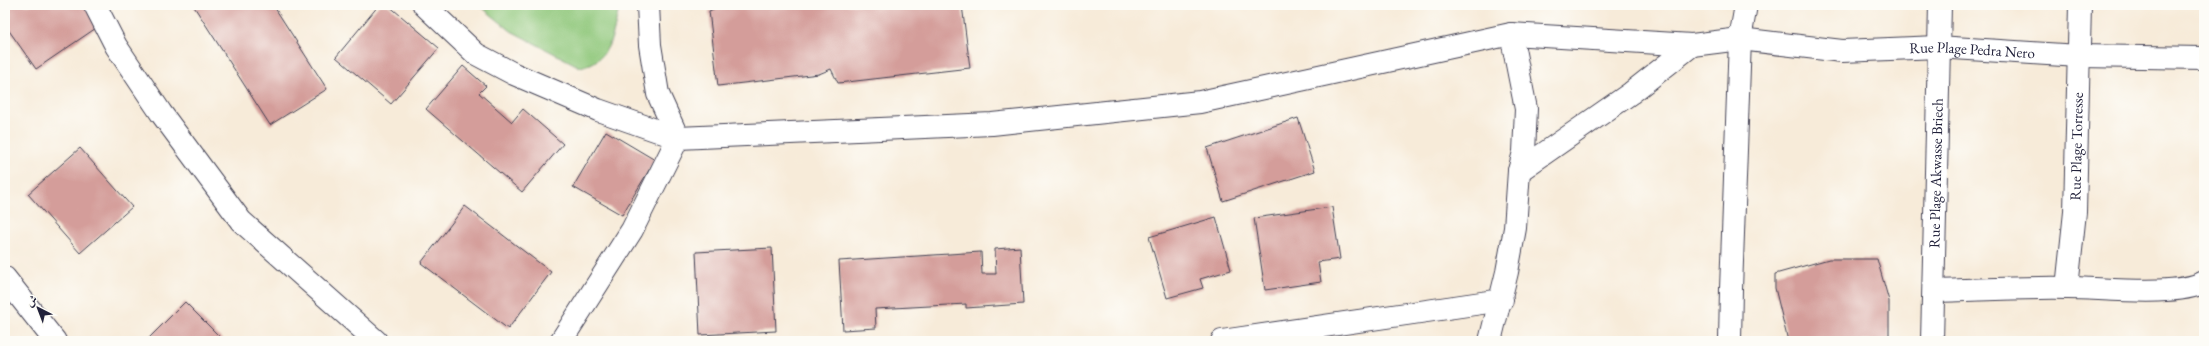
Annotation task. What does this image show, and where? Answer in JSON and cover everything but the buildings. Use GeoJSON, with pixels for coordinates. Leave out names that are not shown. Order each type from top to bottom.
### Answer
{"type":"FeatureCollection","features":[{"type":"Feature","properties":{"kind":"street"},"geometry":{"type":"LineString","coordinates":[[95,5],[116,46],[160,113],[241,221],[376,341]]}},
{"type":"Feature","properties":{"kind":"street"},"geometry":{"type":"LineString","coordinates":[[424,5],[476,54],[514,74],[598,110],[678,138]]}},
{"type":"Feature","properties":{"kind":"street"},"geometry":{"type":"LineString","coordinates":[[648,5],[650,45],[658,94],[678,138]]}},
{"type":"Feature","properties":{"kind":"street"},"geometry":{"type":"LineString","coordinates":[[1730,341],[1730,288],[1740,39],[1746,5]]}},
{"type":"Feature","properties":{"kind":"street","name":"Rue Plage Akwasse Briech"},"geometry":{"type":"LineString","coordinates":[[1932,341],[1940,5]]}},
{"type":"Feature","properties":{"kind":"street","name":"Rue Plage Torresse"},"geometry":{"type":"LineString","coordinates":[[2067,288],[2075,212],[2080,5]]}},
{"type":"Feature","properties":{"kind":"street"},"geometry":{"type":"LineString","coordinates":[[1490,341],[1502,300],[1515,228],[1519,171],[1524,152],[1526,109],[1511,34]]}},
{"type":"Feature","properties":{"kind":"street","name":"Rue Plage Pedra Nero"},"geometry":{"type":"LineString","coordinates":[[678,138],[992,124],[1200,102],[1511,34],[1692,45],[1740,39],[1842,51],[1938,47],[2079,56],[2204,58]]}},
{"type":"Feature","properties":{"kind":"street"},"geometry":{"type":"LineString","coordinates":[[1519,171],[1631,93],[1692,45]]}},
{"type":"Feature","properties":{"kind":"street"},"geometry":{"type":"LineString","coordinates":[[561,341],[632,230],[678,138]]}},
{"type":"Feature","properties":{"kind":"street"},"geometry":{"type":"LineString","coordinates":[[5,278],[56,341]]}},
{"type":"Feature","properties":{"kind":"street"},"geometry":{"type":"LineString","coordinates":[[1934,291],[2067,288],[2171,290],[2196,287],[2204,282]]}},
{"type":"Feature","properties":{"kind":"street"},"geometry":{"type":"LineString","coordinates":[[1222,341],[1502,300]]}},
{"type":"Feature","properties":{"kind":"green space"},"geometry":{"type":"Polygon","coordinates":[[[479,5],[620,5],[613,35],[605,52],[599,59],[591,64],[580,67],[511,31],[479,5]]]}}]}
